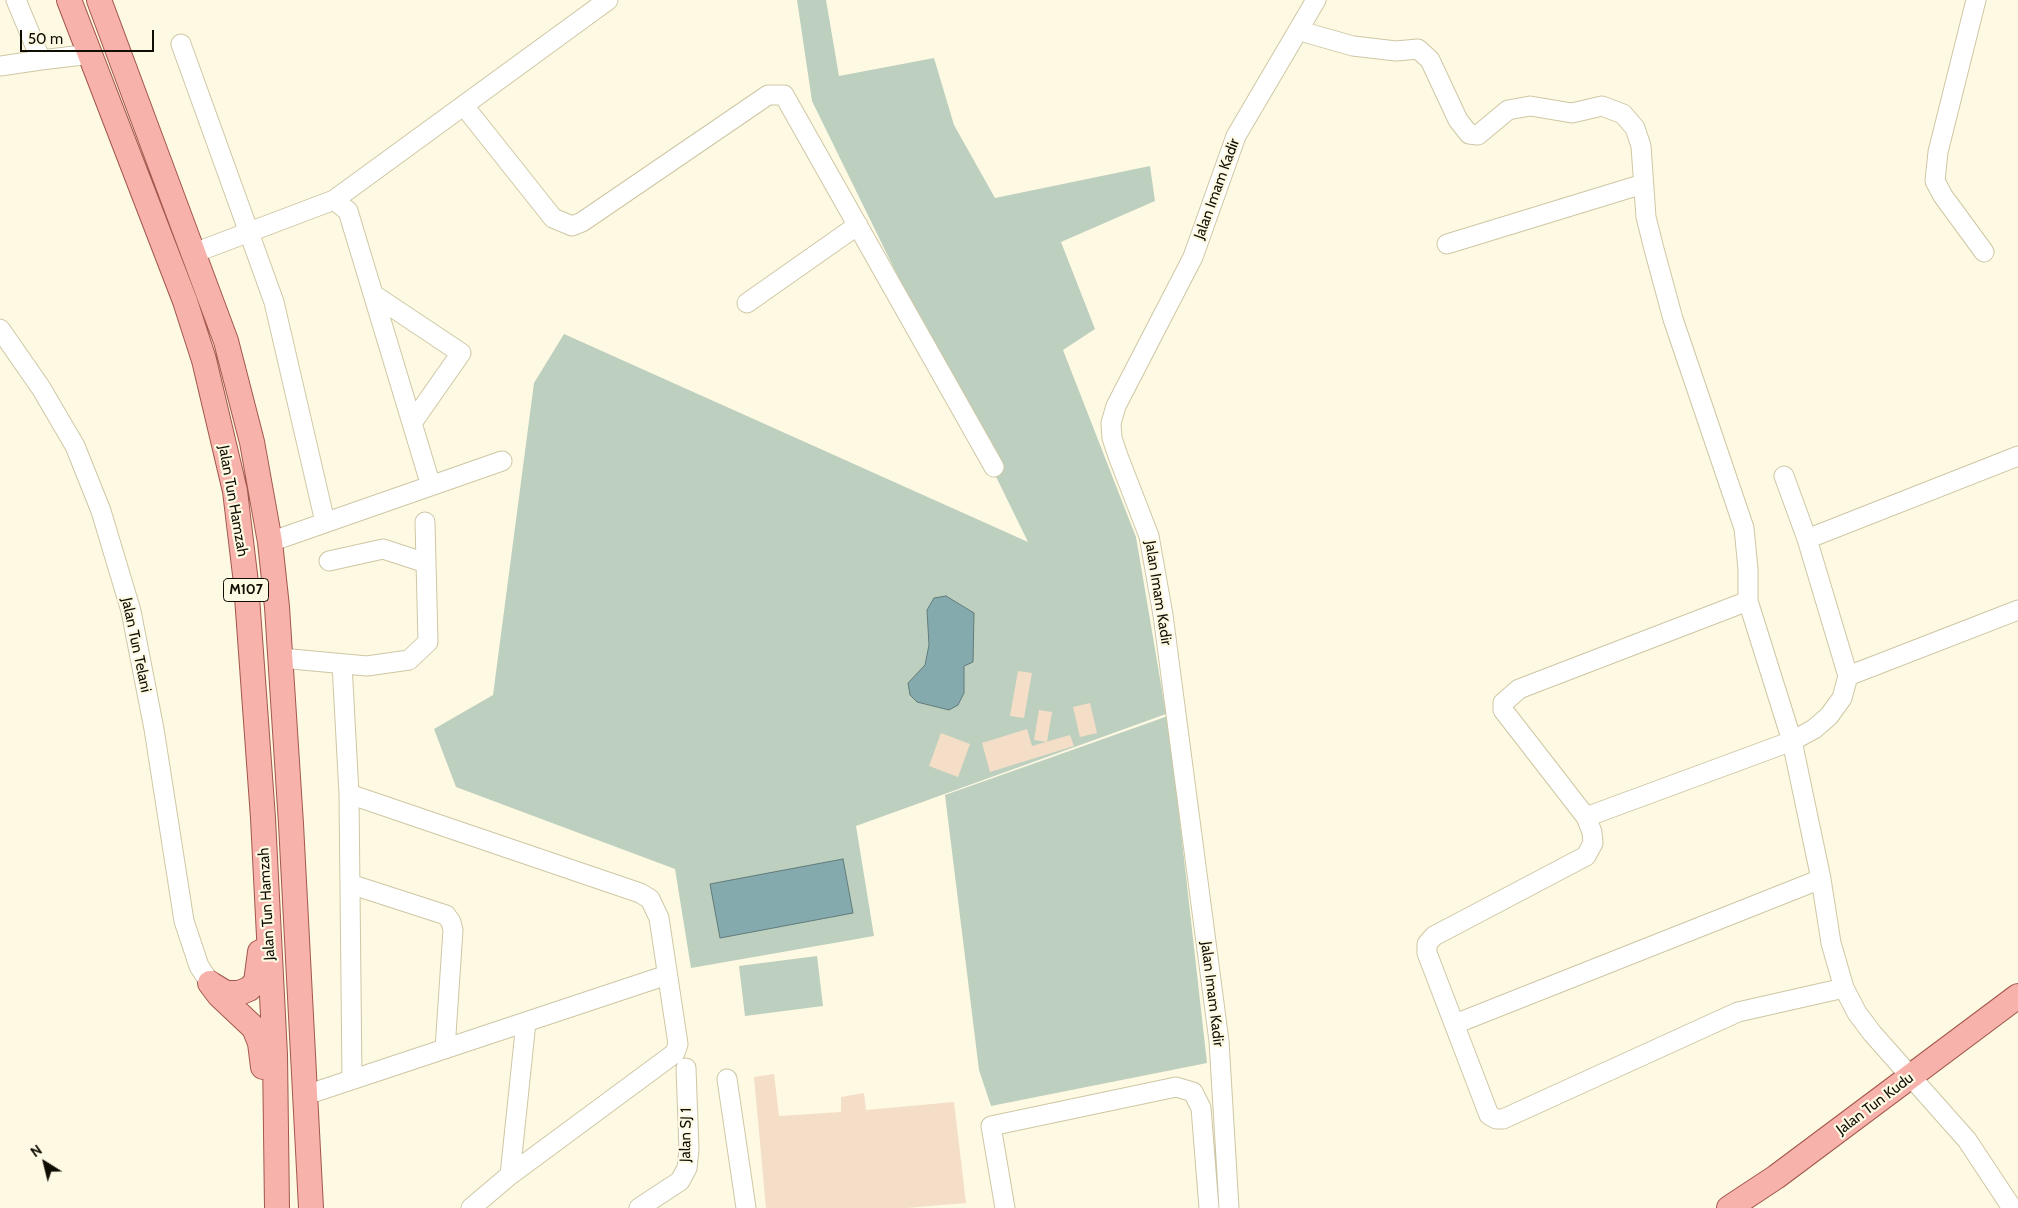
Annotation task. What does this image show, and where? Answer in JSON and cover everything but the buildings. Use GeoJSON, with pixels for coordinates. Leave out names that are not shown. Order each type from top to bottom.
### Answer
{"type":"FeatureCollection","features":[{"type":"Feature","properties":{"kind":"main road","name":"Jalan Tun Hamzah"},"geometry":{"type":"LineString","coordinates":[[69,0],[187,309],[204,360],[234,491],[246,583],[263,818],[275,1055],[276,1201]]}},
{"type":"Feature","properties":{"kind":"main road","name":"Jalan Tun Hamzah"},"geometry":{"type":"LineString","coordinates":[[99,0],[226,341],[252,442],[270,542],[280,658],[311,1208]]}},
{"type":"Feature","properties":{"kind":"main road"},"geometry":{"type":"LineString","coordinates":[[210,983],[226,993],[239,994],[249,990],[256,982],[259,960],[263,818]]}},
{"type":"Feature","properties":{"kind":"main road"},"geometry":{"type":"LineString","coordinates":[[210,983],[219,995],[254,1028],[260,1042],[276,1201]]}},
{"type":"Feature","properties":{"kind":"main road","name":"Jalan Tun Kudu"},"geometry":{"type":"LineString","coordinates":[[1729,1208],[1776,1177],[2018,996]]}},
{"type":"Feature","properties":{"kind":"street"},"geometry":{"type":"LineString","coordinates":[[16,0],[41,60]]}},
{"type":"Feature","properties":{"kind":"street"},"geometry":{"type":"LineString","coordinates":[[194,253],[334,200],[608,0]]}},
{"type":"Feature","properties":{"kind":"street","name":"Jalan Imam Kadir"},"geometry":{"type":"LineString","coordinates":[[1230,1208],[1218,1041],[1163,615],[1150,536],[1118,456],[1112,438],[1111,423],[1116,406],[1193,257],[1236,136],[1316,0]]}},
{"type":"Feature","properties":{"kind":"street"},"geometry":{"type":"LineString","coordinates":[[1976,0],[1938,152],[1935,181],[1943,196],[1984,252]]}},
{"type":"Feature","properties":{"kind":"street"},"geometry":{"type":"LineString","coordinates":[[1300,30],[1353,46],[1396,52],[1418,49],[1430,60],[1458,120],[1469,134],[1478,135],[1508,110],[1530,106],[1572,113],[1602,106],[1623,114],[1635,128],[1640,146],[1646,217],[1673,319],[1744,528],[1748,568],[1748,601],[1792,741],[1821,879],[1831,942],[1844,988],[1857,1013],[1872,1033],[1967,1140],[2012,1208]]}},
{"type":"Feature","properties":{"kind":"street"},"geometry":{"type":"LineString","coordinates":[[181,44],[274,302],[325,522]]}},
{"type":"Feature","properties":{"kind":"street"},"geometry":{"type":"LineString","coordinates":[[0,66],[91,54]]}},
{"type":"Feature","properties":{"kind":"street"},"geometry":{"type":"LineString","coordinates":[[464,106],[554,218],[572,226],[582,222],[768,95],[782,94],[787,97],[994,467]]}},
{"type":"Feature","properties":{"kind":"street"},"geometry":{"type":"LineString","coordinates":[[1447,244],[1643,184]]}},
{"type":"Feature","properties":{"kind":"street"},"geometry":{"type":"LineString","coordinates":[[334,200],[348,212],[431,486]]}},
{"type":"Feature","properties":{"kind":"street"},"geometry":{"type":"LineString","coordinates":[[747,303],[858,225]]}},
{"type":"Feature","properties":{"kind":"street"},"geometry":{"type":"LineString","coordinates":[[374,295],[461,353],[412,423]]}},
{"type":"Feature","properties":{"kind":"street","name":"Jalan Tun Telani"},"geometry":{"type":"LineString","coordinates":[[0,328],[41,388],[75,446],[101,511],[131,611],[154,729],[184,921],[190,945],[199,966],[210,983]]}},
{"type":"Feature","properties":{"kind":"street"},"geometry":{"type":"LineString","coordinates":[[1807,539],[2018,456]]}},
{"type":"Feature","properties":{"kind":"street"},"geometry":{"type":"LineString","coordinates":[[270,542],[502,461]]}},
{"type":"Feature","properties":{"kind":"street"},"geometry":{"type":"LineString","coordinates":[[1586,817],[1792,741],[1814,729],[1829,716],[1842,698],[1848,676],[1807,539],[1784,476]]}},
{"type":"Feature","properties":{"kind":"street"},"geometry":{"type":"LineString","coordinates":[[280,658],[368,666],[410,660],[428,642],[426,522]]}},
{"type":"Feature","properties":{"kind":"street"},"geometry":{"type":"LineString","coordinates":[[329,561],[383,549],[426,563]]}},
{"type":"Feature","properties":{"kind":"street"},"geometry":{"type":"LineString","coordinates":[[1748,601],[1519,689],[1503,703],[1503,710],[1586,817],[1593,844],[1586,856],[1434,936],[1427,944],[1428,953],[1489,1115],[1496,1119],[1504,1118],[1738,1012],[1844,988]]}},
{"type":"Feature","properties":{"kind":"street"},"geometry":{"type":"LineString","coordinates":[[1848,676],[2018,610]]}},
{"type":"Feature","properties":{"kind":"street"},"geometry":{"type":"LineString","coordinates":[[342,664],[349,794],[352,1079]]}},
{"type":"Feature","properties":{"kind":"street"},"geometry":{"type":"LineString","coordinates":[[349,794],[640,893],[650,899],[659,918],[678,1044],[675,1053],[510,1175],[471,1208]]}},
{"type":"Feature","properties":{"kind":"street"},"geometry":{"type":"LineString","coordinates":[[1455,1024],[1821,879]]}},
{"type":"Feature","properties":{"kind":"street"},"geometry":{"type":"LineString","coordinates":[[350,884],[446,916],[451,922],[453,930],[445,1049]]}},
{"type":"Feature","properties":{"kind":"street"},"geometry":{"type":"LineString","coordinates":[[306,1095],[667,975]]}},
{"type":"Feature","properties":{"kind":"street"},"geometry":{"type":"LineString","coordinates":[[510,1175],[526,1022]]}},
{"type":"Feature","properties":{"kind":"street","name":"Jalan SJ 1"},"geometry":{"type":"LineString","coordinates":[[639,1208],[680,1181],[687,1168],[689,1150],[686,1068]]}},
{"type":"Feature","properties":{"kind":"street"},"geometry":{"type":"LineString","coordinates":[[727,1079],[746,1208]]}},
{"type":"Feature","properties":{"kind":"street"},"geometry":{"type":"LineString","coordinates":[[1005,1208],[991,1126],[1176,1086],[1193,1092],[1201,1108],[1209,1208]]}},
{"type":"Feature","properties":{"kind":"green space"},"geometry":{"type":"Polygon","coordinates":[[[797,0],[826,0],[839,76],[934,58],[954,125],[995,198],[1150,166],[1155,201],[1061,242],[1095,329],[1063,350],[1136,537],[1166,714],[856,826],[874,936],[691,968],[675,869],[456,787],[434,729],[493,695],[534,383],[564,334],[1028,542],[812,101],[797,0]]]}},
{"type":"Feature","properties":{"kind":"green space"},"geometry":{"type":"Polygon","coordinates":[[[1168,716],[1207,1063],[991,1106],[979,1070],[945,795],[1168,716]]]}},
{"type":"Feature","properties":{"kind":"green space"},"geometry":{"type":"Polygon","coordinates":[[[817,956],[823,1006],[745,1016],[739,966],[817,956]]]}},
{"type":"Feature","properties":{"kind":"water"},"geometry":{"type":"Polygon","coordinates":[[[946,596],[974,613],[973,662],[964,666],[964,693],[958,705],[949,710],[917,702],[910,695],[908,683],[925,665],[929,645],[927,610],[934,598],[946,596]]]}},
{"type":"Feature","properties":{"kind":"water"},"geometry":{"type":"Polygon","coordinates":[[[843,859],[853,913],[720,938],[710,884],[843,859]]]}}]}
